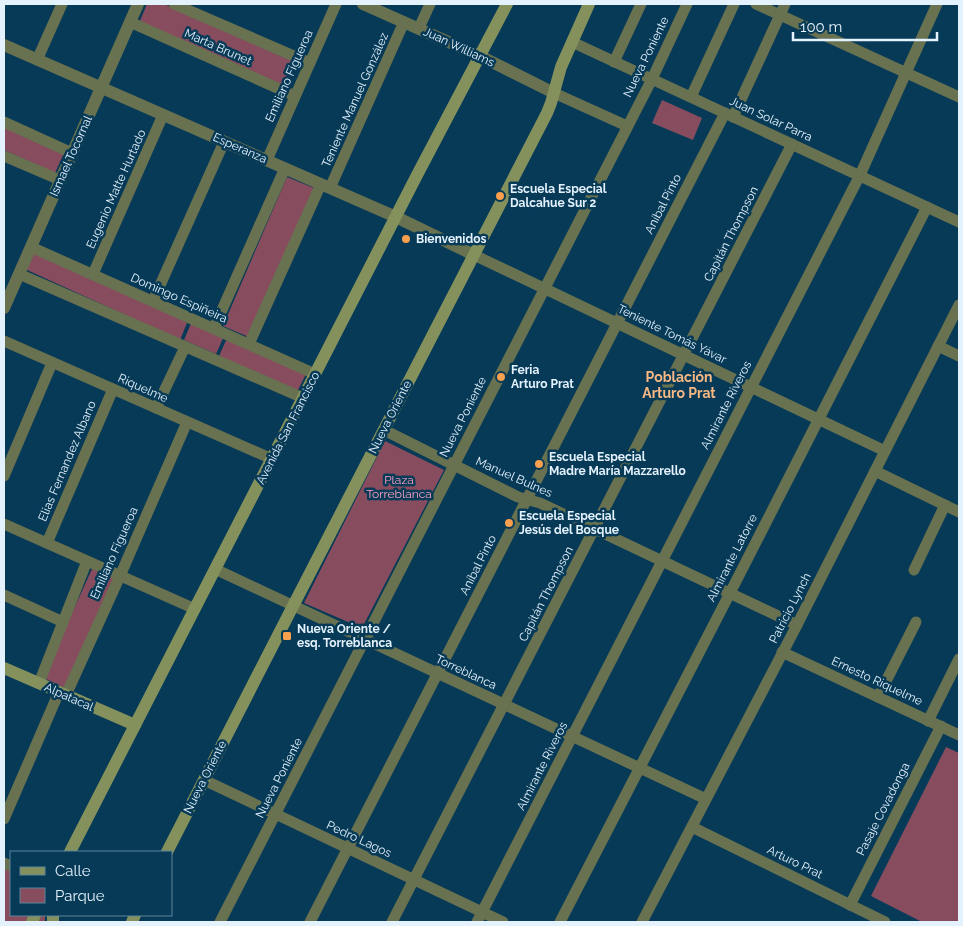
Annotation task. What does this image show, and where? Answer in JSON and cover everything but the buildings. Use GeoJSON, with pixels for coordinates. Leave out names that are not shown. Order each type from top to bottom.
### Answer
{"type":"FeatureCollection","features":[{"type":"Feature","properties":{"kind":"main road","name":"Avenida San Francisco"},"geometry":{"type":"LineString","coordinates":[[71,851],[302,398],[507,4]]}},
{"type":"Feature","properties":{"kind":"main road","name":"Nueva Oriente"},"geometry":{"type":"LineString","coordinates":[[168,851],[547,113],[561,67],[589,4]]}},
{"type":"Feature","properties":{"kind":"main road","name":"Alpatacal"},"geometry":{"type":"LineString","coordinates":[[4,668],[135,725]]}},
{"type":"Feature","properties":{"kind":"street"},"geometry":{"type":"LineString","coordinates":[[37,60],[62,4]]}},
{"type":"Feature","properties":{"kind":"street","name":"Ismael Tocornal"},"geometry":{"type":"LineString","coordinates":[[4,308],[138,4]]}},
{"type":"Feature","properties":{"kind":"street","name":"Marta Brunet"},"geometry":{"type":"LineString","coordinates":[[174,4],[310,63]]}},
{"type":"Feature","properties":{"kind":"street","name":"Emiliano Figueroa"},"geometry":{"type":"LineString","coordinates":[[266,160],[336,4]]}},
{"type":"Feature","properties":{"kind":"street","name":"Juan Williams"},"geometry":{"type":"LineString","coordinates":[[363,4],[480,56],[554,92]]}},
{"type":"Feature","properties":{"kind":"street"},"geometry":{"type":"LineString","coordinates":[[419,28],[430,4]]}},
{"type":"Feature","properties":{"kind":"street"},"geometry":{"type":"LineString","coordinates":[[614,62],[641,4]]}},
{"type":"Feature","properties":{"kind":"street","name":"Nueva Poniente"},"geometry":{"type":"LineString","coordinates":[[220,922],[652,79],[687,4]]}},
{"type":"Feature","properties":{"kind":"street"},"geometry":{"type":"LineString","coordinates":[[691,97],[734,4]]}},
{"type":"Feature","properties":{"kind":"street"},"geometry":{"type":"LineString","coordinates":[[756,4],[959,97]]}},
{"type":"Feature","properties":{"kind":"street","name":"Aníbal Pinto"},"geometry":{"type":"LineString","coordinates":[[310,922],[617,323],[729,115],[785,4]]}},
{"type":"Feature","properties":{"kind":"street","name":"Almirante Riveros"},"geometry":{"type":"LineString","coordinates":[[480,917],[860,176],[937,4]]}},
{"type":"Feature","properties":{"kind":"street","name":"Marta Brunet"},"geometry":{"type":"LineString","coordinates":[[130,22],[295,96]]}},
{"type":"Feature","properties":{"kind":"street","name":"Teniente Manuel González"},"geometry":{"type":"LineString","coordinates":[[325,186],[404,22]]}},
{"type":"Feature","properties":{"kind":"street","name":"Juan Solar Parra"},"geometry":{"type":"LineString","coordinates":[[572,42],[959,222]]}},
{"type":"Feature","properties":{"kind":"street","name":"Esperanza"},"geometry":{"type":"LineString","coordinates":[[4,45],[396,217],[474,255]]}},
{"type":"Feature","properties":{"kind":"street"},"geometry":{"type":"LineString","coordinates":[[554,92],[627,126]]}},
{"type":"Feature","properties":{"kind":"street","name":"Eugenio Matte Hurtado"},"geometry":{"type":"LineString","coordinates":[[93,274],[163,115]]}},
{"type":"Feature","properties":{"kind":"street"},"geometry":{"type":"LineString","coordinates":[[4,122],[72,153]]}},
{"type":"Feature","properties":{"kind":"street"},"geometry":{"type":"LineString","coordinates":[[152,301],[224,142]]}},
{"type":"Feature","properties":{"kind":"street","name":"Capitán Thompson"},"geometry":{"type":"LineString","coordinates":[[392,922],[792,144]]}},
{"type":"Feature","properties":{"kind":"street"},"geometry":{"type":"LineString","coordinates":[[4,156],[60,180]]}},
{"type":"Feature","properties":{"kind":"street"},"geometry":{"type":"LineString","coordinates":[[214,328],[285,168]]}},
{"type":"Feature","properties":{"kind":"street"},"geometry":{"type":"LineString","coordinates":[[248,344],[325,186]]}},
{"type":"Feature","properties":{"kind":"street","name":"Almirante Latorre"},"geometry":{"type":"LineString","coordinates":[[560,922],[927,206]]}},
{"type":"Feature","properties":{"kind":"street","name":"Domingo Espiñeira"},"geometry":{"type":"LineString","coordinates":[[31,247],[315,374]]}},
{"type":"Feature","properties":{"kind":"street","name":"Teniente Tomás Yávar"},"geometry":{"type":"LineString","coordinates":[[474,255],[885,451]]}},
{"type":"Feature","properties":{"kind":"street"},"geometry":{"type":"LineString","coordinates":[[19,274],[302,398]]}},
{"type":"Feature","properties":{"kind":"street","name":"Patricio Lynch"},"geometry":{"type":"LineString","coordinates":[[642,922],[875,472],[959,305]]}},
{"type":"Feature","properties":{"kind":"street","name":"Riquelme"},"geometry":{"type":"LineString","coordinates":[[4,341],[272,459]]}},
{"type":"Feature","properties":{"kind":"street"},"geometry":{"type":"LineString","coordinates":[[938,346],[959,356]]}},
{"type":"Feature","properties":{"kind":"street"},"geometry":{"type":"LineString","coordinates":[[156,408],[185,347]]}},
{"type":"Feature","properties":{"kind":"street"},"geometry":{"type":"LineString","coordinates":[[4,476],[52,362]]}},
{"type":"Feature","properties":{"kind":"street","name":"Elias Fernandez Albano"},"geometry":{"type":"LineString","coordinates":[[47,543],[113,389]]}},
{"type":"Feature","properties":{"kind":"street","name":"Emiliano Figueroa"},"geometry":{"type":"LineString","coordinates":[[4,819],[62,693],[120,576],[187,422]]}},
{"type":"Feature","properties":{"kind":"street","name":"Manuel Bulnes"},"geometry":{"type":"LineString","coordinates":[[384,430],[518,496],[540,503],[796,625]]}},
{"type":"Feature","properties":{"kind":"street"},"geometry":{"type":"LineString","coordinates":[[875,472],[959,512]]}},
{"type":"Feature","properties":{"kind":"street"},"geometry":{"type":"LineString","coordinates":[[914,570],[945,505]]}},
{"type":"Feature","properties":{"kind":"street"},"geometry":{"type":"LineString","coordinates":[[4,524],[195,609]]}},
{"type":"Feature","properties":{"kind":"street","name":"Emiliano Figueroa"},"geometry":{"type":"LineString","coordinates":[[38,683],[87,561]]}},
{"type":"Feature","properties":{"kind":"street","name":"Torreblanca"},"geometry":{"type":"LineString","coordinates":[[215,570],[706,799]]}},
{"type":"Feature","properties":{"kind":"street"},"geometry":{"type":"LineString","coordinates":[[4,595],[63,622]]}},
{"type":"Feature","properties":{"kind":"street"},"geometry":{"type":"LineString","coordinates":[[878,697],[916,622]]}},
{"type":"Feature","properties":{"kind":"street","name":"Ernesto Riquelme"},"geometry":{"type":"LineString","coordinates":[[782,652],[959,735]]}},
{"type":"Feature","properties":{"kind":"street"},"geometry":{"type":"LineString","coordinates":[[928,721],[959,659]]}},
{"type":"Feature","properties":{"kind":"street","name":"Pasaje Covadonga"},"geometry":{"type":"LineString","coordinates":[[850,905],[940,726]]}},
{"type":"Feature","properties":{"kind":"street","name":"Pedro Lagos"},"geometry":{"type":"LineString","coordinates":[[204,780],[414,880],[480,917],[503,922]]}},
{"type":"Feature","properties":{"kind":"street","name":"Arturo Prat"},"geometry":{"type":"LineString","coordinates":[[692,827],[885,922]]}},
{"type":"Feature","properties":{"kind":"green space"},"geometry":{"type":"Polygon","coordinates":[[[147,4],[164,4],[297,63],[286,89],[139,23],[147,4]]]}},
{"type":"Feature","properties":{"kind":"green space"},"geometry":{"type":"Polygon","coordinates":[[[662,100],[702,118],[693,140],[652,123],[662,100]]]}},
{"type":"Feature","properties":{"kind":"green space"},"geometry":{"type":"Polygon","coordinates":[[[4,126],[64,153],[55,173],[4,150],[4,126]]]}},
{"type":"Feature","properties":{"kind":"green space"},"geometry":{"type":"Polygon","coordinates":[[[287,177],[314,188],[251,338],[223,326],[287,177]]]}},
{"type":"Feature","properties":{"kind":"green space"},"geometry":{"type":"Polygon","coordinates":[[[34,251],[189,318],[180,340],[25,269],[34,251]]]}},
{"type":"Feature","properties":{"kind":"green space"},"geometry":{"type":"Polygon","coordinates":[[[192,321],[224,336],[216,354],[184,340],[192,321]]]}},
{"type":"Feature","properties":{"kind":"green space"},"geometry":{"type":"Polygon","coordinates":[[[228,336],[307,372],[297,392],[219,356],[228,336]]]}},
{"type":"Feature","properties":{"kind":"green space","name":"Plaza Torreblanca"},"geometry":{"type":"Polygon","coordinates":[[[385,441],[444,470],[362,628],[304,603],[385,441]]]}},
{"type":"Feature","properties":{"kind":"green space"},"geometry":{"type":"Polygon","coordinates":[[[92,569],[114,578],[65,688],[46,679],[67,624],[92,569]]]}},
{"type":"Feature","properties":{"kind":"green space"},"geometry":{"type":"Polygon","coordinates":[[[946,747],[959,753],[959,922],[922,922],[871,896],[946,747]]]}},
{"type":"Feature","properties":{"kind":"green space"},"geometry":{"type":"Polygon","coordinates":[[[4,867],[10,870],[10,916],[45,916],[45,922],[4,922],[4,867]]]}},
{"type":"Feature","properties":{"kind":"place","name":"Escuela Especial Dalcahue Sur 2"},"geometry":{"type":"Point","coordinates":[500,196]}},
{"type":"Feature","properties":{"kind":"place","name":"Bienvenidos"},"geometry":{"type":"Point","coordinates":[406,239]}},
{"type":"Feature","properties":{"kind":"place","name":"Feria Arturo Prat"},"geometry":{"type":"Point","coordinates":[501,377]}},
{"type":"Feature","properties":{"kind":"place","name":"Escuela Especial Madre María Mazzarello"},"geometry":{"type":"Point","coordinates":[539,464]}},
{"type":"Feature","properties":{"kind":"place","name":"Escuela Especial Jesús del Bosque"},"geometry":{"type":"Point","coordinates":[509,523]}},
{"type":"Feature","properties":{"kind":"place","name":"Nueva Oriente / esq. Torreblanca"},"geometry":{"type":"Point","coordinates":[287,636]}},
{"type":"Feature","properties":{"kind":"district","name":"Población Arturo Prat"},"geometry":{"type":"Point","coordinates":[679,386]}}]}
